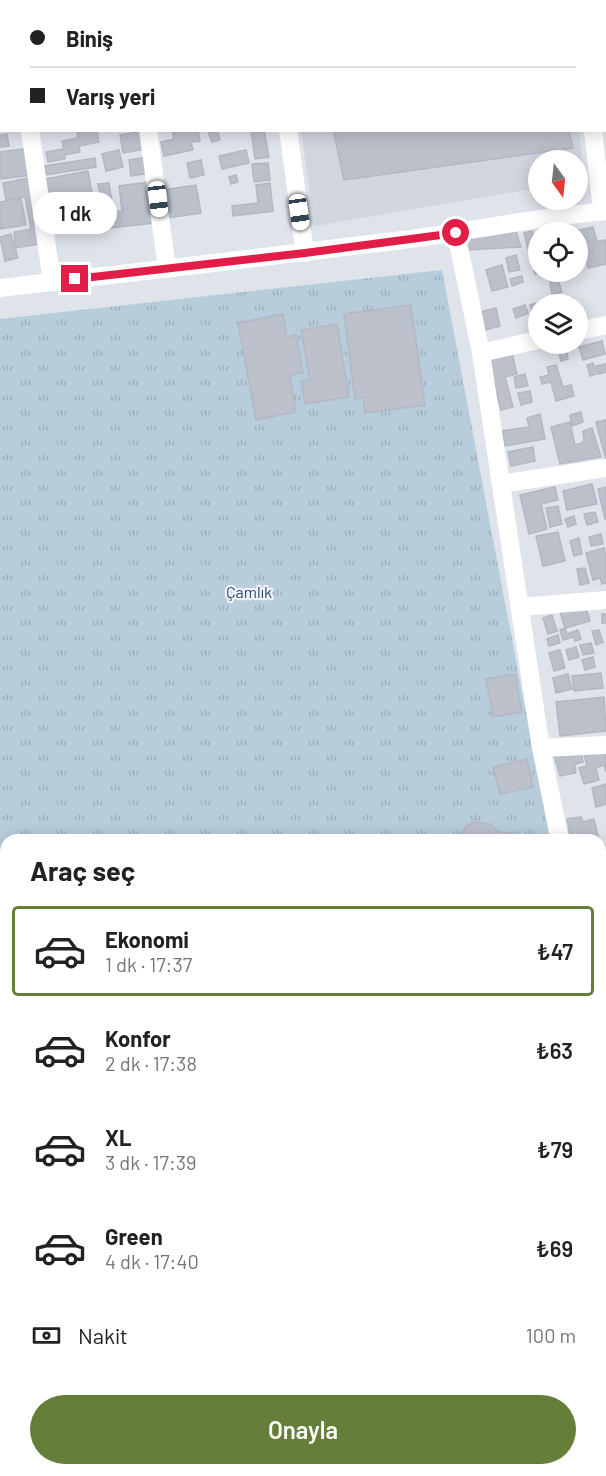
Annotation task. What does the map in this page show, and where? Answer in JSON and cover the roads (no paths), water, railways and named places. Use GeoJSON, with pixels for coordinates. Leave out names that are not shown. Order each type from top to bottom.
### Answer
{"type":"FeatureCollection","features":[{"type":"Feature","properties":{"kind":"street"},"geometry":{"type":"LineString","coordinates":[[30,132],[52,282]]}},
{"type":"Feature","properties":{"kind":"street"},"geometry":{"type":"LineString","coordinates":[[148,132],[167,268]]}},
{"type":"Feature","properties":{"kind":"street"},"geometry":{"type":"LineString","coordinates":[[288,132],[305,253]]}},
{"type":"Feature","properties":{"kind":"street"},"geometry":{"type":"LineString","coordinates":[[0,288],[305,253],[604,211],[593,132]]}},
{"type":"Feature","properties":{"kind":"street"},"geometry":{"type":"LineString","coordinates":[[456,233],[481,353],[542,748],[559,834]]}},
{"type":"Feature","properties":{"kind":"street"},"geometry":{"type":"LineString","coordinates":[[588,329],[606,325]]}},
{"type":"Feature","properties":{"kind":"street"},"geometry":{"type":"LineString","coordinates":[[481,353],[528,342]]}},
{"type":"Feature","properties":{"kind":"street"},"geometry":{"type":"LineString","coordinates":[[501,484],[606,468]]}},
{"type":"Feature","properties":{"kind":"street"},"geometry":{"type":"LineString","coordinates":[[520,607],[606,600]]}},
{"type":"Feature","properties":{"kind":"street"},"geometry":{"type":"LineString","coordinates":[[542,748],[606,745]]}},
{"type":"Feature","properties":{"kind":"park label","name":"Çamlık"},"geometry":{"type":"Point","coordinates":[249,591]}}]}
